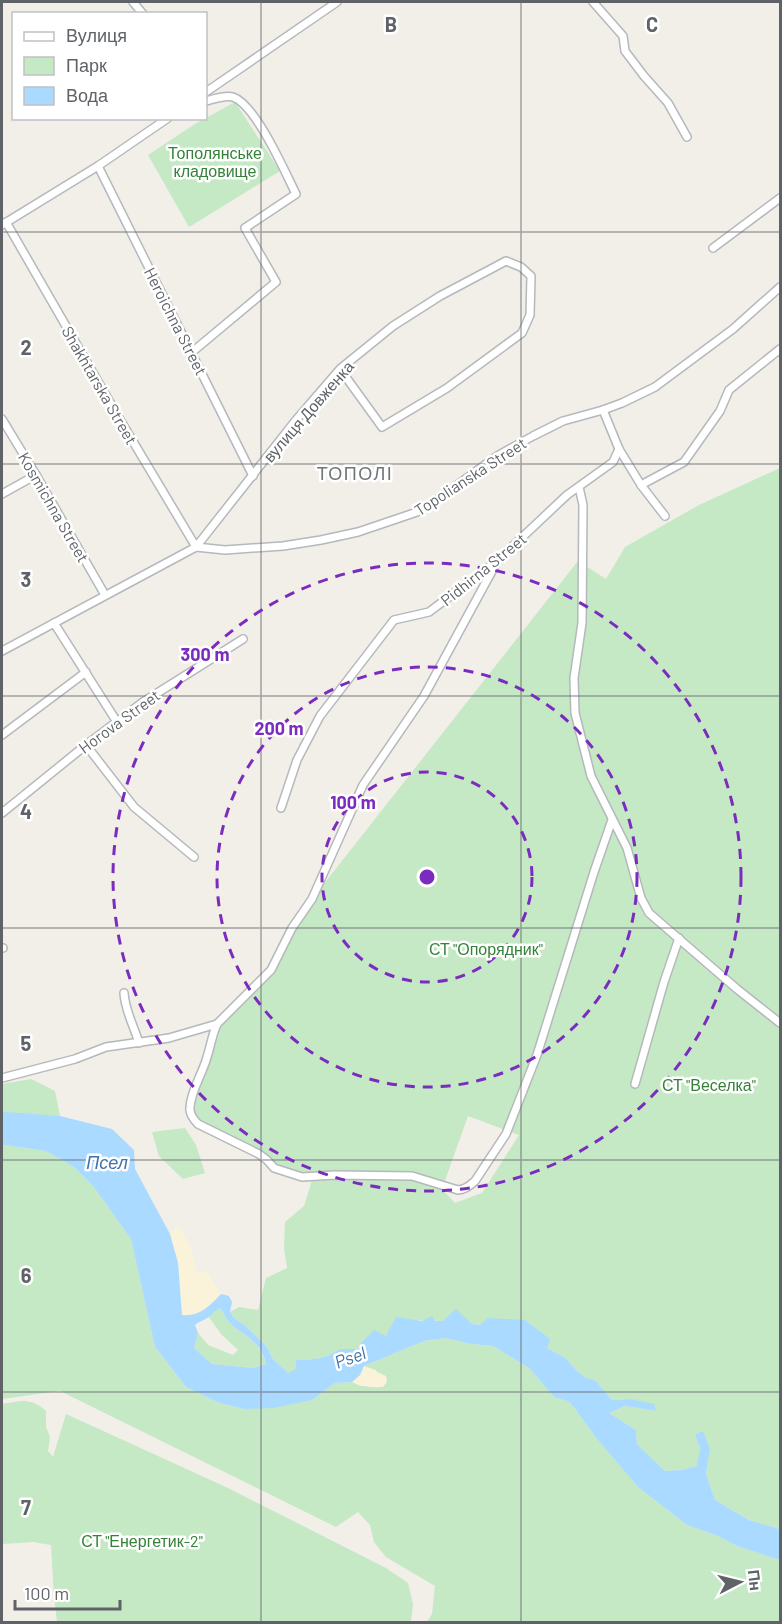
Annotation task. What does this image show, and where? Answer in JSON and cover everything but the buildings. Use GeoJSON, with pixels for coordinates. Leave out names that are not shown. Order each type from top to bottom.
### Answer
{"type":"FeatureCollection","features":[{"type":"Feature","properties":{"kind":"street"},"geometry":{"type":"LineString","coordinates":[[207,89],[337,2]]}},
{"type":"Feature","properties":{"kind":"street"},"geometry":{"type":"LineString","coordinates":[[593,2],[623,36],[626,51],[668,103],[687,136]]}},
{"type":"Feature","properties":{"kind":"street"},"geometry":{"type":"LineString","coordinates":[[192,353],[276,282],[244,228],[296,194],[268,139],[246,105],[232,97],[207,100]]}},
{"type":"Feature","properties":{"kind":"street"},"geometry":{"type":"LineString","coordinates":[[4,223],[98,166],[165,120]]}},
{"type":"Feature","properties":{"kind":"street","name":"Heroichna Street"},"geometry":{"type":"LineString","coordinates":[[98,166],[253,476]]}},
{"type":"Feature","properties":{"kind":"street"},"geometry":{"type":"LineString","coordinates":[[713,248],[780,198]]}},
{"type":"Feature","properties":{"kind":"street","name":"Shakhtarska Street"},"geometry":{"type":"LineString","coordinates":[[4,223],[196,547]]}},
{"type":"Feature","properties":{"kind":"street","name":"вулиця Довженка"},"geometry":{"type":"LineString","coordinates":[[196,547],[296,420],[340,369],[393,326],[440,296],[506,261],[520,267],[531,276],[530,315],[522,333],[447,388],[382,427],[340,369]]}},
{"type":"Feature","properties":{"kind":"street","name":"Topolianska Street"},"geometry":{"type":"LineString","coordinates":[[196,547],[225,550],[284,546],[349,534],[417,512],[497,456],[533,436],[563,421],[603,410],[655,387],[733,329],[780,287]]}},
{"type":"Feature","properties":{"kind":"street"},"geometry":{"type":"LineString","coordinates":[[641,486],[684,462],[720,411],[729,390],[780,350]]}},
{"type":"Feature","properties":{"kind":"street"},"geometry":{"type":"LineString","coordinates":[[603,410],[619,449],[641,486],[665,516]]}},
{"type":"Feature","properties":{"kind":"street","name":"Kosmichna Street"},"geometry":{"type":"LineString","coordinates":[[2,421],[36,475],[105,596]]}},
{"type":"Feature","properties":{"kind":"street","name":"Pidhirna Street"},"geometry":{"type":"LineString","coordinates":[[281,808],[297,760],[320,716],[394,620],[429,612],[498,560],[567,495],[613,462],[619,449]]}},
{"type":"Feature","properties":{"kind":"street"},"geometry":{"type":"LineString","coordinates":[[2,494],[36,475]]}},
{"type":"Feature","properties":{"kind":"street"},"geometry":{"type":"LineString","coordinates":[[579,487],[583,506],[582,613],[580,645],[574,678],[575,713],[591,776],[627,848],[641,898],[649,913],[780,1023]]}},
{"type":"Feature","properties":{"kind":"street"},"geometry":{"type":"LineString","coordinates":[[2,651],[196,547]]}},
{"type":"Feature","properties":{"kind":"street"},"geometry":{"type":"LineString","coordinates":[[498,560],[424,696],[363,785],[312,899],[292,928],[271,970],[218,1024],[212,1035],[190,1113],[198,1124],[259,1154],[274,1168],[302,1177],[412,1176],[458,1190],[465,1189],[475,1181],[506,1134],[537,1055],[612,820]]}},
{"type":"Feature","properties":{"kind":"street"},"geometry":{"type":"LineString","coordinates":[[54,622],[117,722]]}},
{"type":"Feature","properties":{"kind":"street","name":"Horova Street"},"geometry":{"type":"LineString","coordinates":[[2,813],[143,702],[243,639]]}},
{"type":"Feature","properties":{"kind":"street"},"geometry":{"type":"LineString","coordinates":[[2,735],[86,672]]}},
{"type":"Feature","properties":{"kind":"street"},"geometry":{"type":"LineString","coordinates":[[86,745],[134,807],[194,857]]}},
{"type":"Feature","properties":{"kind":"street"},"geometry":{"type":"LineString","coordinates":[[635,1084],[679,938]]}},
{"type":"Feature","properties":{"kind":"street"},"geometry":{"type":"LineString","coordinates":[[124,993],[125,1006],[135,1027],[139,1043]]}},
{"type":"Feature","properties":{"kind":"street"},"geometry":{"type":"LineString","coordinates":[[2,1078],[75,1059],[106,1047],[169,1038],[218,1024]]}},
{"type":"Feature","properties":{"kind":"green space","name":"Тополянське кладовище"},"geometry":{"type":"Polygon","coordinates":[[[235,102],[280,171],[189,227],[148,155],[195,124],[207,120],[207,117],[235,102]]]}},
{"type":"Feature","properties":{"kind":"green space"},"geometry":{"type":"Polygon","coordinates":[[[780,468],[780,1529],[749,1520],[715,1500],[706,1474],[710,1449],[695,1435],[700,1448],[698,1466],[665,1471],[637,1444],[636,1430],[609,1413],[625,1406],[656,1411],[630,1399],[612,1400],[595,1380],[586,1378],[564,1357],[547,1348],[472,1324],[461,1314],[443,1321],[410,1320],[386,1336],[360,1344],[358,1349],[339,1349],[324,1357],[296,1360],[295,1371],[288,1373],[273,1359],[267,1347],[230,1312],[239,1307],[258,1310],[266,1278],[287,1268],[284,1248],[285,1222],[304,1206],[313,1177],[274,1168],[267,1160],[194,1119],[192,1098],[217,1024],[271,970],[312,899],[578,561],[606,579],[625,547],[699,505],[780,468]],[[468,1116],[442,1189],[455,1203],[482,1193],[519,1135],[468,1116]]]}},
{"type":"Feature","properties":{"kind":"green space"},"geometry":{"type":"Polygon","coordinates":[[[31,1079],[55,1091],[60,1116],[2,1113],[2,1084],[31,1079]]]}},
{"type":"Feature","properties":{"kind":"green space"},"geometry":{"type":"Polygon","coordinates":[[[185,1128],[196,1145],[205,1173],[183,1179],[159,1156],[152,1132],[185,1128]]]}},
{"type":"Feature","properties":{"kind":"green space"},"geometry":{"type":"Polygon","coordinates":[[[2,1146],[46,1151],[74,1167],[93,1186],[131,1239],[155,1347],[186,1387],[219,1403],[244,1409],[312,1400],[335,1383],[352,1382],[360,1386],[384,1387],[376,1370],[364,1366],[424,1341],[446,1338],[493,1346],[529,1368],[554,1397],[570,1402],[597,1439],[638,1487],[687,1525],[718,1536],[737,1546],[780,1560],[780,1622],[427,1622],[432,1614],[435,1586],[386,1557],[374,1542],[370,1525],[358,1512],[336,1527],[60,1391],[2,1399],[2,1146]]]}},
{"type":"Feature","properties":{"kind":"green space"},"geometry":{"type":"Polygon","coordinates":[[[220,1308],[229,1322],[260,1349],[266,1364],[254,1368],[212,1364],[194,1348],[198,1333],[208,1345],[233,1355],[238,1350],[221,1334],[209,1317],[212,1312],[220,1308]]]}},
{"type":"Feature","properties":{"kind":"green space","name":"СТ \"Енергетик-2\""},"geometry":{"type":"Polygon","coordinates":[[[20,1401],[34,1403],[46,1411],[46,1427],[50,1437],[48,1451],[53,1457],[66,1414],[228,1488],[386,1568],[408,1583],[413,1604],[411,1622],[57,1622],[51,1545],[33,1542],[2,1544],[2,1404],[20,1401]]]}},
{"type":"Feature","properties":{"kind":"sand"},"geometry":{"type":"Polygon","coordinates":[[[178,1225],[190,1246],[197,1273],[207,1272],[221,1294],[203,1310],[188,1315],[182,1315],[178,1263],[170,1234],[178,1225]]]}},
{"type":"Feature","properties":{"kind":"sand"},"geometry":{"type":"Polygon","coordinates":[[[364,1366],[386,1376],[385,1385],[375,1387],[352,1382],[360,1375],[364,1366]]]}},
{"type":"Feature","properties":{"kind":"water","name":"Псел"},"geometry":{"type":"Polygon","coordinates":[[[2,1113],[60,1116],[112,1129],[134,1150],[135,1169],[170,1234],[178,1263],[182,1315],[199,1312],[221,1294],[229,1296],[232,1302],[230,1312],[235,1319],[245,1325],[267,1347],[273,1359],[288,1373],[295,1370],[296,1360],[324,1357],[339,1349],[358,1349],[374,1330],[386,1336],[396,1317],[422,1321],[432,1316],[435,1321],[443,1321],[456,1309],[472,1324],[480,1325],[488,1318],[525,1320],[550,1339],[547,1348],[564,1357],[586,1378],[595,1380],[612,1400],[630,1399],[654,1404],[656,1411],[625,1406],[609,1413],[636,1430],[637,1444],[665,1471],[697,1466],[700,1448],[695,1435],[703,1431],[710,1449],[706,1474],[715,1500],[749,1520],[780,1529],[780,1560],[737,1546],[718,1536],[687,1525],[638,1487],[597,1439],[570,1402],[554,1397],[529,1368],[493,1346],[446,1338],[424,1341],[364,1366],[360,1375],[352,1382],[335,1383],[312,1400],[273,1408],[244,1409],[219,1403],[186,1387],[155,1347],[131,1239],[93,1186],[74,1167],[46,1151],[2,1146],[2,1113]],[[220,1308],[195,1325],[198,1333],[194,1348],[212,1364],[254,1368],[266,1364],[257,1345],[229,1322],[220,1308]]]}},
{"type":"Feature","properties":{"kind":"district","name":"ТОПОЛІ"},"geometry":{"type":"Point","coordinates":[355,473]}},
{"type":"Feature","properties":{"kind":"park label","name":"СТ \"Опорядник\""},"geometry":{"type":"Point","coordinates":[486,948]}},
{"type":"Feature","properties":{"kind":"park label","name":"СТ \"Веселка\""},"geometry":{"type":"Point","coordinates":[709,1084]}},
{"type":"Feature","properties":{"kind":"water label","name":"Psel"},"geometry":{"type":"Point","coordinates":[350,1357]}}]}
